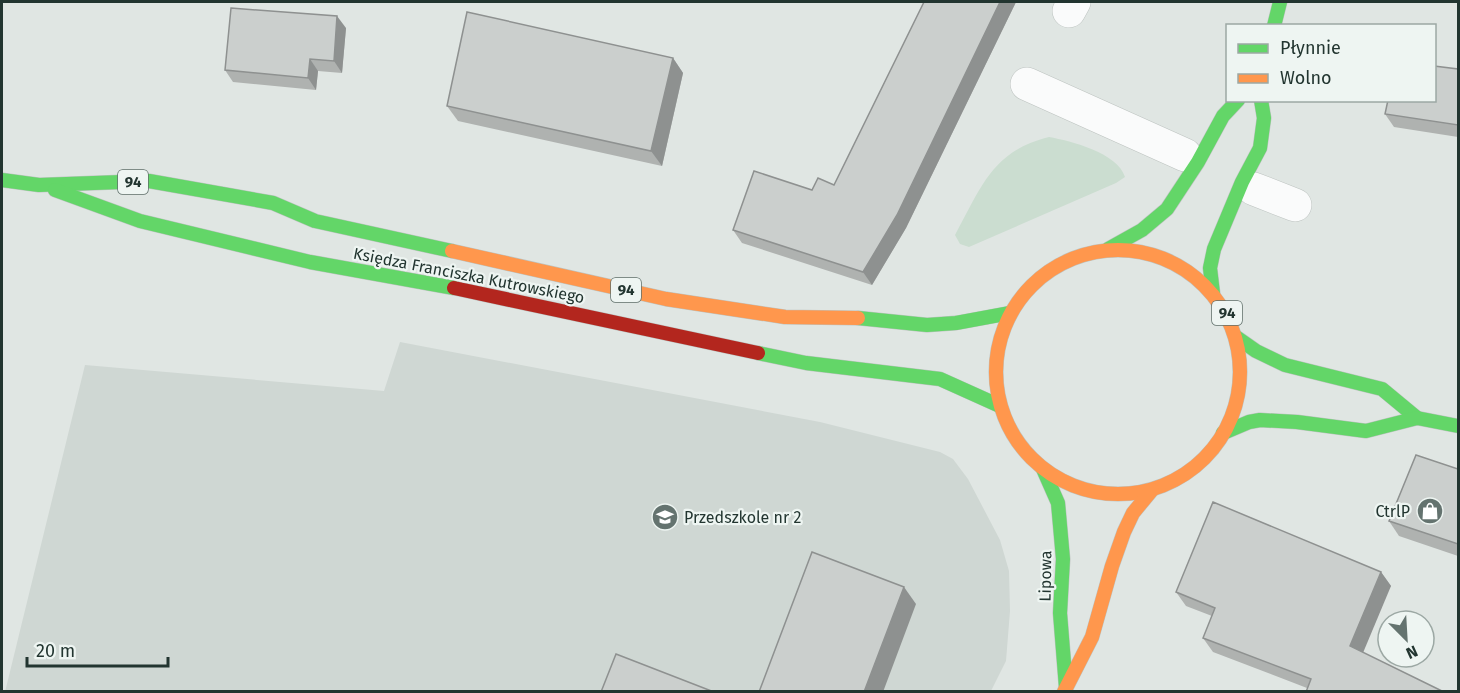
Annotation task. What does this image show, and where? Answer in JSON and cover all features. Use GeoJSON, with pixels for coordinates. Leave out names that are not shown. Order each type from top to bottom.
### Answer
{"type":"FeatureCollection","features":[{"type":"Feature","properties":{"kind":"main road"},"geometry":{"type":"LineString","coordinates":[[1274,24],[1280,2]]}},
{"type":"Feature","properties":{"kind":"main road"},"geometry":{"type":"LineString","coordinates":[[1108,249],[1142,230],[1167,209],[1198,162],[1223,116],[1236,102]]}},
{"type":"Feature","properties":{"kind":"main road"},"geometry":{"type":"LineString","coordinates":[[1213,294],[1210,268],[1214,249],[1242,182],[1260,148],[1264,118],[1261,102]]}},
{"type":"Feature","properties":{"kind":"main road","name":"Księdza Franciszka Kutrowskiego"},"geometry":{"type":"LineString","coordinates":[[2,180],[39,185],[149,181],[273,203],[315,221],[666,299],[785,317],[847,317],[927,325],[956,323],[1010,313]]}},
{"type":"Feature","properties":{"kind":"main road","name":"Księdza Franciszka Kutrowskiego"},"geometry":{"type":"LineString","coordinates":[[39,185],[141,221],[310,262],[535,304],[806,363],[924,376],[948,383],[1000,406]]}},
{"type":"Feature","properties":{"kind":"main road","name":"94"},"geometry":{"type":"LineString","coordinates":[[1108,249],[1138,250],[1166,258],[1192,273],[1213,294],[1223,306],[1236,337],[1241,374],[1234,412],[1213,450],[1199,465],[1176,480],[1152,490],[1124,495],[1095,493],[1068,484],[1043,469],[1025,452],[1010,430],[1000,406],[995,374],[999,343],[1010,313],[1021,296],[1050,269],[1068,259],[1108,249]]}},
{"type":"Feature","properties":{"kind":"main road","name":"94"},"geometry":{"type":"LineString","coordinates":[[1236,337],[1256,351],[1285,365],[1382,389],[1418,418]]}},
{"type":"Feature","properties":{"kind":"main road","name":"94"},"geometry":{"type":"LineString","coordinates":[[1223,433],[1260,420],[1297,422],[1366,431],[1418,418],[1458,426]]}},
{"type":"Feature","properties":{"kind":"main road","name":"Lipowa"},"geometry":{"type":"LineString","coordinates":[[1043,469],[1058,503],[1063,559],[1060,613],[1065,690]]}},
{"type":"Feature","properties":{"kind":"main road","name":"Lipowa"},"geometry":{"type":"LineString","coordinates":[[1065,690],[1092,637],[1124,531],[1133,513],[1152,490]]}},
{"type":"Feature","properties":{"kind":"street"},"geometry":{"type":"LineString","coordinates":[[1027,84],[1185,155]]}},
{"type":"Feature","properties":{"kind":"street"},"geometry":{"type":"LineString","coordinates":[[1254,189],[1295,206]]}},
{"type":"Feature","properties":{"kind":"shaded area","name":"Przedszkole nr 2"},"geometry":{"type":"Polygon","coordinates":[[[400,342],[820,422],[940,452],[953,459],[968,479],[1000,540],[1009,571],[1010,611],[1006,661],[991,691],[5,692],[85,365],[384,391],[400,342]]]}},
{"type":"Feature","properties":{"kind":"green space"},"geometry":{"type":"Polygon","coordinates":[[[1049,137],[1081,145],[1104,155],[1121,169],[1125,177],[969,247],[960,244],[955,235],[990,174],[1014,152],[1030,143],[1049,137]]]}},
{"type":"Feature","properties":{"kind":"building"},"geometry":{"type":"Polygon","coordinates":[[[924,2],[1000,2],[897,215],[863,272],[733,230],[754,171],[812,190],[818,178],[834,185],[924,2]]]}},
{"type":"Feature","properties":{"kind":"building"},"geometry":{"type":"Polygon","coordinates":[[[231,8],[337,16],[334,61],[310,59],[308,78],[225,70],[231,8]]]}},
{"type":"Feature","properties":{"kind":"building"},"geometry":{"type":"Polygon","coordinates":[[[467,12],[673,58],[651,151],[447,106],[467,12]]]}},
{"type":"Feature","properties":{"kind":"building"},"geometry":{"type":"Polygon","coordinates":[[[1436,66],[1458,69],[1458,125],[1385,114],[1388,102],[1436,102],[1436,66]]]}},
{"type":"Feature","properties":{"kind":"building"},"geometry":{"type":"Polygon","coordinates":[[[1416,455],[1458,469],[1458,544],[1389,521],[1416,455]]]}},
{"type":"Feature","properties":{"kind":"building"},"geometry":{"type":"Polygon","coordinates":[[[1213,502],[1381,572],[1350,646],[1376,659],[1376,669],[1397,669],[1444,692],[1306,692],[1311,679],[1203,638],[1215,608],[1176,592],[1213,502]]]}},
{"type":"Feature","properties":{"kind":"building"},"geometry":{"type":"Polygon","coordinates":[[[812,552],[904,587],[864,692],[759,692],[812,552]]]}},
{"type":"Feature","properties":{"kind":"building"},"geometry":{"type":"Polygon","coordinates":[[[616,654],[714,692],[601,692],[616,654]]]}},
{"type":"Feature","properties":{"kind":"traffic: fast"},"geometry":{"type":"LineString","coordinates":[[1274,24],[1280,2]]}},
{"type":"Feature","properties":{"kind":"traffic: fast"},"geometry":{"type":"LineString","coordinates":[[1108,249],[1142,230],[1167,209],[1198,162],[1223,116],[1236,102]]}},
{"type":"Feature","properties":{"kind":"traffic: fast"},"geometry":{"type":"LineString","coordinates":[[1213,293],[1210,268],[1214,249],[1242,182],[1260,148],[1264,118],[1261,102]]}},
{"type":"Feature","properties":{"kind":"traffic: fast"},"geometry":{"type":"LineString","coordinates":[[2,180],[39,185],[149,181],[273,203],[315,221],[452,251]]}},
{"type":"Feature","properties":{"kind":"traffic: fast"},"geometry":{"type":"LineString","coordinates":[[55,190],[140,221],[310,262],[454,288]]}},
{"type":"Feature","properties":{"kind":"traffic: fast"},"geometry":{"type":"LineString","coordinates":[[858,318],[927,325],[956,323],[1010,313]]}},
{"type":"Feature","properties":{"kind":"traffic: fast"},"geometry":{"type":"LineString","coordinates":[[1236,337],[1256,351],[1285,365],[1382,389],[1417,418]]}},
{"type":"Feature","properties":{"kind":"traffic: fast"},"geometry":{"type":"LineString","coordinates":[[758,353],[806,363],[940,379],[1000,406]]}},
{"type":"Feature","properties":{"kind":"traffic: fast"},"geometry":{"type":"LineString","coordinates":[[1223,433],[1260,420],[1297,422],[1366,431],[1417,418],[1458,426]]}},
{"type":"Feature","properties":{"kind":"traffic: fast"},"geometry":{"type":"LineString","coordinates":[[1043,469],[1058,503],[1063,559],[1060,613],[1066,688]]}},
{"type":"Feature","properties":{"kind":"traffic: slow"},"geometry":{"type":"LineString","coordinates":[[1106,250],[1130,250],[1154,255],[1176,264],[1205,285],[1220,304],[1231,325],[1238,348],[1240,372],[1238,396],[1231,419],[1220,440],[1205,459],[1176,480],[1154,489],[1130,494],[1106,494],[1082,489],[1060,480],[1040,467],[1023,450],[1010,430],[1001,408],[996,384],[996,360],[1001,336],[1010,314],[1023,294],[1040,277],[1060,264],[1082,255],[1106,250]]}},
{"type":"Feature","properties":{"kind":"traffic: slow"},"geometry":{"type":"LineString","coordinates":[[452,251],[666,299],[785,317],[858,318]]}},
{"type":"Feature","properties":{"kind":"traffic: slow"},"geometry":{"type":"LineString","coordinates":[[1064,692],[1092,637],[1124,532],[1133,513],[1152,490]]}},
{"type":"Feature","properties":{"kind":"traffic: jam"},"geometry":{"type":"LineString","coordinates":[[454,288],[758,353]]}},
{"type":"Feature","properties":{"kind":"place","name":"CtrlP"},"geometry":{"type":"Point","coordinates":[1430,511]}},
{"type":"Feature","properties":{"kind":"place","name":"Przedszkole nr 2"},"geometry":{"type":"Point","coordinates":[665,517]}}]}
